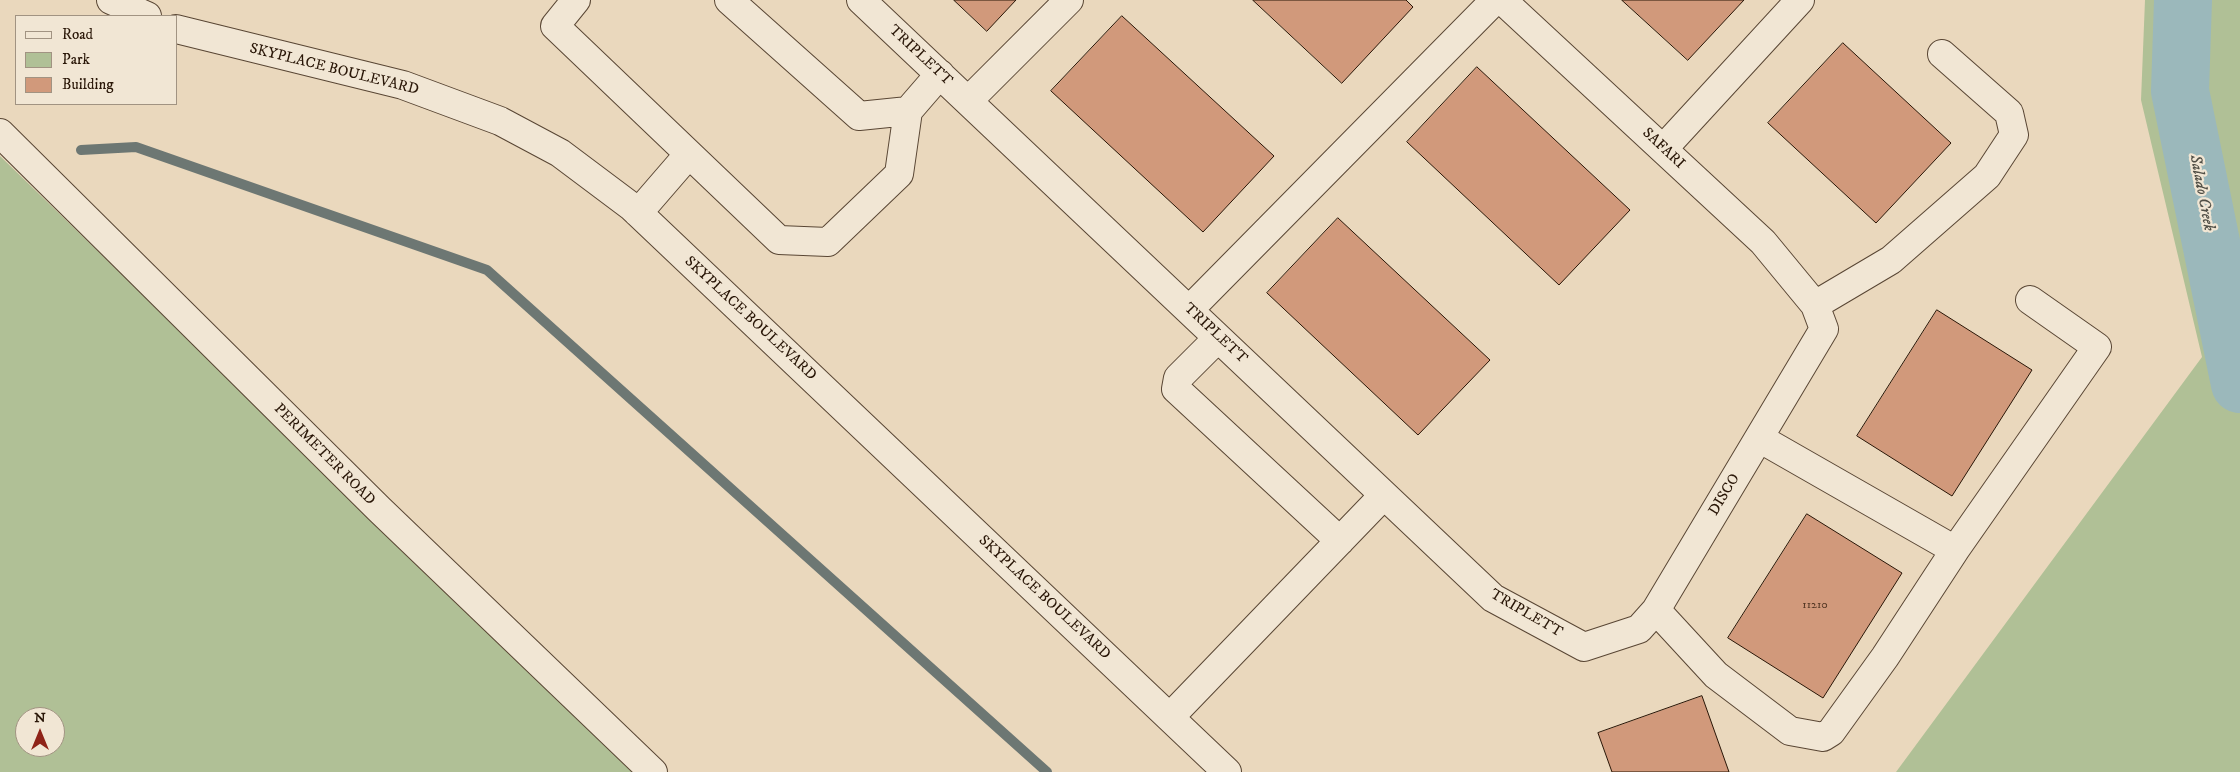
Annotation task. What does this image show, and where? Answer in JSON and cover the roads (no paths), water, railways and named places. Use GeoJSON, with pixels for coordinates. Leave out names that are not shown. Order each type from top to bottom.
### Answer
{"type":"FeatureCollection","features":[{"type":"Feature","properties":{"kind":"street"},"geometry":{"type":"LineString","coordinates":[[111,0],[145,15]]}},
{"type":"Feature","properties":{"kind":"street"},"geometry":{"type":"LineString","coordinates":[[576,0],[555,26],[779,240],[828,242],[899,174],[908,112],[940,74]]}},
{"type":"Feature","properties":{"kind":"street"},"geometry":{"type":"LineString","coordinates":[[729,0],[859,116],[908,112]]}},
{"type":"Feature","properties":{"kind":"street","name":"TRIPLETT"},"geometry":{"type":"LineString","coordinates":[[861,0],[1493,598],[1584,647]]}},
{"type":"Feature","properties":{"kind":"street"},"geometry":{"type":"LineString","coordinates":[[968,101],[1069,0]]}},
{"type":"Feature","properties":{"kind":"street"},"geometry":{"type":"LineString","coordinates":[[1189,310],[1495,0]]}},
{"type":"Feature","properties":{"kind":"street","name":"SAFARI"},"geometry":{"type":"LineString","coordinates":[[1502,0],[1763,242],[1815,305]]}},
{"type":"Feature","properties":{"kind":"street"},"geometry":{"type":"LineString","coordinates":[[1663,149],[1800,0]]}},
{"type":"Feature","properties":{"kind":"street","name":"SKYPLACE BOULEVARD"},"geometry":{"type":"LineString","coordinates":[[178,30],[403,85],[500,121],[560,153],[638,213],[1228,772]]}},
{"type":"Feature","properties":{"kind":"street"},"geometry":{"type":"LineString","coordinates":[[1815,305],[1891,260],[1987,176],[2014,134],[2009,113],[1942,54]]}},
{"type":"Feature","properties":{"kind":"street","name":"PERIMETER ROAD"},"geometry":{"type":"LineString","coordinates":[[0,133],[379,509],[653,772]]}},
{"type":"Feature","properties":{"kind":"street"},"geometry":{"type":"LineString","coordinates":[[638,213],[689,154]]}},
{"type":"Feature","properties":{"kind":"street"},"geometry":{"type":"LineString","coordinates":[[1656,610],[1723,681],[1790,731],[1823,738],[1831,732],[1885,657],[1954,550],[2097,347],[2030,300]]}},
{"type":"Feature","properties":{"kind":"street","name":"DISCO"},"geometry":{"type":"LineString","coordinates":[[1584,647],[1639,629],[1656,610],[1824,329],[1815,305]]}},
{"type":"Feature","properties":{"kind":"street"},"geometry":{"type":"LineString","coordinates":[[1218,338],[1178,378],[1176,388],[1340,541]]}},
{"type":"Feature","properties":{"kind":"street"},"geometry":{"type":"LineString","coordinates":[[1759,438],[1954,550]]}},
{"type":"Feature","properties":{"kind":"street"},"geometry":{"type":"LineString","coordinates":[[1170,717],[1384,495]]}},
{"type":"Feature","properties":{"kind":"waterway","name":"Salado Creek"},"geometry":{"type":"LineString","coordinates":[[2183,0],[2180,91],[2240,384]]}},
{"type":"Feature","properties":{"kind":"waterway"},"geometry":{"type":"LineString","coordinates":[[81,150],[136,147],[487,270],[1047,772]]}}]}
